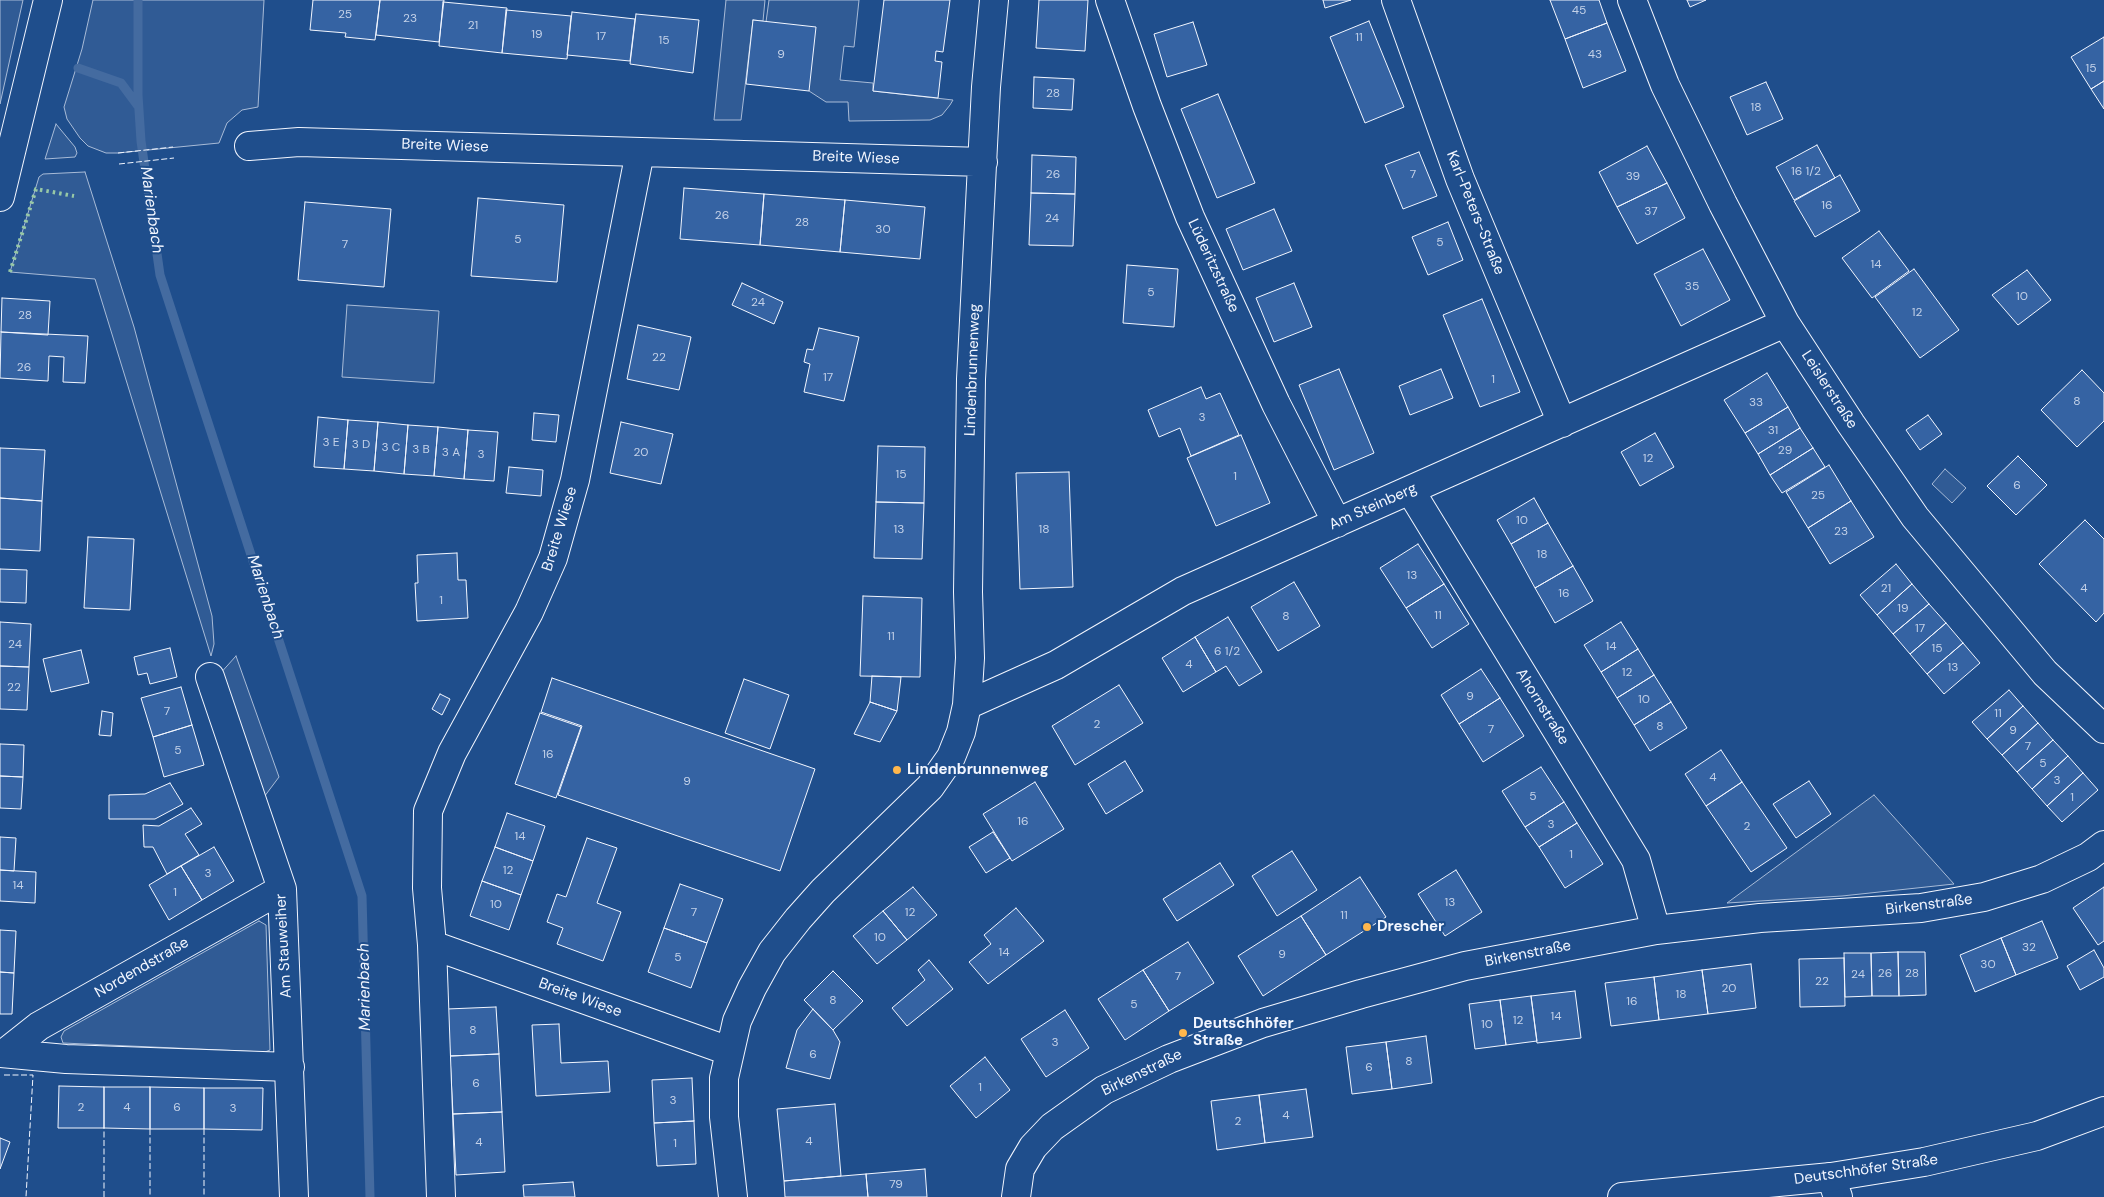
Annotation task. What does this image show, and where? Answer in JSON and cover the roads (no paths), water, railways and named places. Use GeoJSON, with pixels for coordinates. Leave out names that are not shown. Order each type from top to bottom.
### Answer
{"type":"FeatureCollection","features":[{"type":"Feature","properties":{"kind":"street"},"geometry":{"type":"LineString","coordinates":[[0,197],[48,0]]}},
{"type":"Feature","properties":{"kind":"street","name":"Lindenbrunnenweg"},"geometry":{"type":"LineString","coordinates":[[733,1197],[724,1117],[724,1078],[729,1051],[738,1021],[752,988],[772,952],[823,892],[930,787],[951,757],[961,732],[967,705],[970,658],[968,592],[971,379],[986,87],[994,0]]}},
{"type":"Feature","properties":{"kind":"street","name":"Lüderitzstraße"},"geometry":{"type":"LineString","coordinates":[[1110,0],[1147,106],[1190,217],[1276,404],[1337,523]]}},
{"type":"Feature","properties":{"kind":"street","name":"Karl-Peters-Straße"},"geometry":{"type":"LineString","coordinates":[[1396,0],[1460,179],[1562,423]]}},
{"type":"Feature","properties":{"kind":"street","name":"Leislerstraße"},"geometry":{"type":"LineString","coordinates":[[1632,0],[1665,85],[1723,204],[1786,323],[1851,424],[1915,517],[2045,673],[2104,729]]}},
{"type":"Feature","properties":{"kind":"street","name":"Breite Wiese"},"geometry":{"type":"LineString","coordinates":[[249,146],[299,142],[983,162]]}},
{"type":"Feature","properties":{"kind":"street","name":"Breite Wiese"},"geometry":{"type":"LineString","coordinates":[[441,1197],[432,944],[427,888],[428,812],[452,753],[529,612],[553,558],[575,480],[640,152]]}},
{"type":"Feature","properties":{"kind":"street","name":"Am Steinberg"},"geometry":{"type":"LineString","coordinates":[[967,705],[1056,664],[1183,592],[1786,323]]}},
{"type":"Feature","properties":{"kind":"street","name":"Ahornstraße"},"geometry":{"type":"LineString","coordinates":[[1410,490],[1636,860],[1656,930]]}},
{"type":"Feature","properties":{"kind":"street","name":"Am Stauweiher"},"geometry":{"type":"LineString","coordinates":[[210,677],[282,889],[294,1197]]}},
{"type":"Feature","properties":{"kind":"street","name":"Birkenstraße"},"geometry":{"type":"LineString","coordinates":[[1016,1197],[1020,1169],[1033,1147],[1052,1127],[1104,1090],[1168,1059],[1264,1023],[1456,968],[1656,930],[1760,918],[1920,908],[1984,897],[2042,879],[2088,857],[2104,846]]}},
{"type":"Feature","properties":{"kind":"street","name":"Nordendstraße"},"geometry":{"type":"LineString","coordinates":[[2,1053],[39,1026],[282,889]]}},
{"type":"Feature","properties":{"kind":"street","name":"Breite Wiese"},"geometry":{"type":"LineString","coordinates":[[432,944],[729,1051]]}},
{"type":"Feature","properties":{"kind":"street","name":"Nordendstraße"},"geometry":{"type":"LineString","coordinates":[[2,1053],[66,1059],[290,1068]]}},
{"type":"Feature","properties":{"kind":"street","name":"Deutschhöfer Straße"},"geometry":{"type":"LineString","coordinates":[[1622,1197],[1834,1187],[1924,1162],[1985,1150],[2046,1133],[2104,1111]]}},
{"type":"Feature","properties":{"kind":"waterway","name":"Marienbach"},"geometry":{"type":"LineString","coordinates":[[138,0],[138,95],[141,141],[160,275],[362,896],[370,1197]]}},
{"type":"Feature","properties":{"kind":"waterway"},"geometry":{"type":"LineString","coordinates":[[78,68],[121,83],[138,106]]}},
{"type":"Feature","properties":{"kind":"place","name":"Lindenbrunnenweg"},"geometry":{"type":"Point","coordinates":[897,770]}},
{"type":"Feature","properties":{"kind":"place","name":"Drescher"},"geometry":{"type":"Point","coordinates":[1367,927]}},
{"type":"Feature","properties":{"kind":"place","name":"Deutschhöfer Straße"},"geometry":{"type":"Point","coordinates":[1183,1033]}}]}
